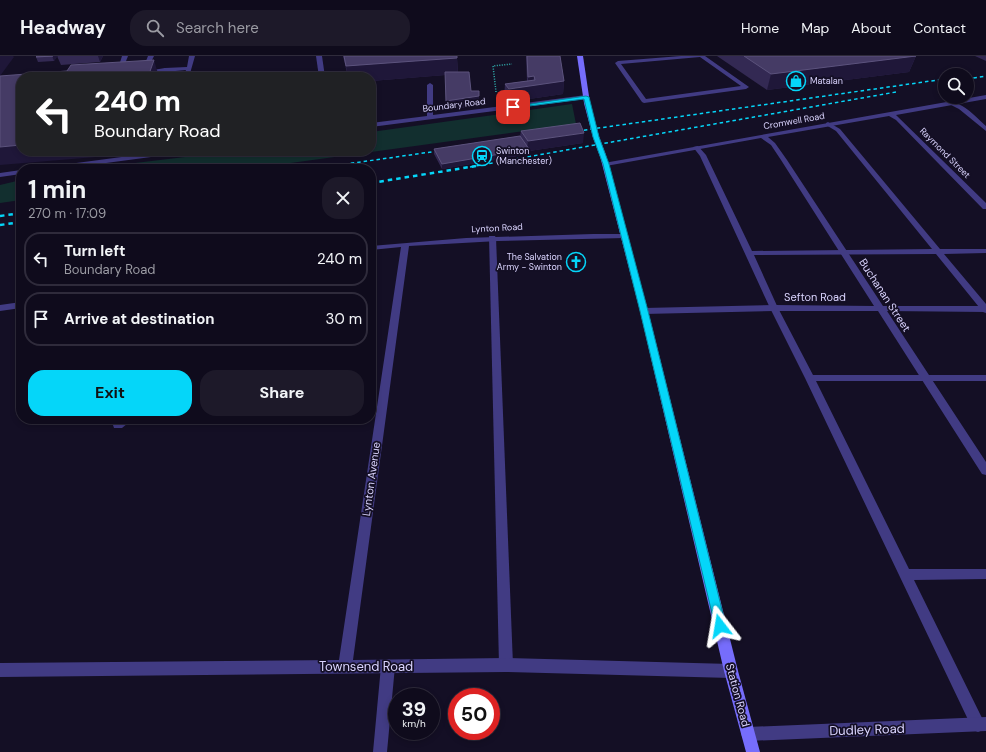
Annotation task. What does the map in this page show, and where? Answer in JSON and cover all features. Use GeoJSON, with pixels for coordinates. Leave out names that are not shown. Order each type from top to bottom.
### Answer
{"type":"FeatureCollection","features":[{"type":"Feature","properties":{"kind":"main road","name":"Station Road"},"geometry":{"type":"LineString","coordinates":[[580,56],[587,100],[596,137],[605,160],[625,236],[731,671],[753,752]]}},
{"type":"Feature","properties":{"kind":"street"},"geometry":{"type":"LineString","coordinates":[[118,72],[125,56]]}},
{"type":"Feature","properties":{"kind":"street"},"geometry":{"type":"LineString","coordinates":[[188,72],[192,56]]}},
{"type":"Feature","properties":{"kind":"street"},"geometry":{"type":"LineString","coordinates":[[319,56],[321,72]]}},
{"type":"Feature","properties":{"kind":"street"},"geometry":{"type":"LineString","coordinates":[[698,56],[657,58],[618,63],[644,101],[746,87],[702,56]]}},
{"type":"Feature","properties":{"kind":"street"},"geometry":{"type":"LineString","coordinates":[[138,72],[189,68]]}},
{"type":"Feature","properties":{"kind":"street"},"geometry":{"type":"LineString","coordinates":[[430,85],[430,118]]}},
{"type":"Feature","properties":{"kind":"street","name":"Cromwell Road"},"geometry":{"type":"LineString","coordinates":[[974,99],[986,97]]}},
{"type":"Feature","properties":{"kind":"street","name":"Boundary Road"},"geometry":{"type":"LineString","coordinates":[[376,125],[498,109],[587,100]]}},
{"type":"Feature","properties":{"kind":"street","name":"Cromwell Road"},"geometry":{"type":"LineString","coordinates":[[605,160],[696,147],[945,104]]}},
{"type":"Feature","properties":{"kind":"street"},"geometry":{"type":"LineString","coordinates":[[953,104],[961,108],[986,129]]}},
{"type":"Feature","properties":{"kind":"street","name":"Raymond Street"},"geometry":{"type":"LineString","coordinates":[[889,113],[898,119],[986,206]]}},
{"type":"Feature","properties":{"kind":"street"},"geometry":{"type":"LineString","coordinates":[[828,124],[838,130],[986,309]]}},
{"type":"Feature","properties":{"kind":"street","name":"Buchanan Street"},"geometry":{"type":"LineString","coordinates":[[762,136],[773,144],[986,471]]}},
{"type":"Feature","properties":{"kind":"street"},"geometry":{"type":"LineString","coordinates":[[696,147],[702,154],[774,308],[810,378],[905,575],[982,724]]}},
{"type":"Feature","properties":{"kind":"street"},"geometry":{"type":"LineString","coordinates":[[84,164],[144,156]]}},
{"type":"Feature","properties":{"kind":"street"},"geometry":{"type":"LineString","coordinates":[[0,175],[16,173]]}},
{"type":"Feature","properties":{"kind":"street","name":"Lynton Road"},"geometry":{"type":"LineString","coordinates":[[376,247],[492,238],[625,236]]}},
{"type":"Feature","properties":{"kind":"street"},"geometry":{"type":"LineString","coordinates":[[492,238],[506,665]]}},
{"type":"Feature","properties":{"kind":"street","name":"Lynton Avenue"},"geometry":{"type":"LineString","coordinates":[[345,666],[405,244]]}},
{"type":"Feature","properties":{"kind":"street"},"geometry":{"type":"LineString","coordinates":[[749,253],[986,251]]}},
{"type":"Feature","properties":{"kind":"street"},"geometry":{"type":"LineString","coordinates":[[0,308],[16,306]]}},
{"type":"Feature","properties":{"kind":"street","name":"Sefton Road"},"geometry":{"type":"LineString","coordinates":[[644,311],[774,308],[986,309]]}},
{"type":"Feature","properties":{"kind":"street"},"geometry":{"type":"LineString","coordinates":[[810,378],[986,378]]}},
{"type":"Feature","properties":{"kind":"street"},"geometry":{"type":"LineString","coordinates":[[905,575],[986,574]]}},
{"type":"Feature","properties":{"kind":"street","name":"Townsend Road"},"geometry":{"type":"LineString","coordinates":[[0,670],[506,665],[731,671]]}},
{"type":"Feature","properties":{"kind":"street"},"geometry":{"type":"LineString","coordinates":[[380,752],[388,666]]}},
{"type":"Feature","properties":{"kind":"street","name":"Dudley Road"},"geometry":{"type":"LineString","coordinates":[[748,734],[982,724]]}},
{"type":"Feature","properties":{"kind":"path"},"geometry":{"type":"LineString","coordinates":[[498,109],[493,66],[512,64]]}},
{"type":"Feature","properties":{"kind":"green space"},"geometry":{"type":"Polygon","coordinates":[[[572,104],[576,124],[376,151],[376,131],[572,104]]]}},
{"type":"Feature","properties":{"kind":"green space"},"geometry":{"type":"Polygon","coordinates":[[[193,156],[341,156],[283,164],[127,164],[193,156]]]}},
{"type":"Feature","properties":{"kind":"green space"},"geometry":{"type":"Polygon","coordinates":[[[16,181],[16,201],[0,203],[0,185],[16,181]]]}},
{"type":"Feature","properties":{"kind":"building"},"geometry":{"type":"Polygon","coordinates":[[[344,56],[457,56],[457,58],[346,66],[344,56]]]}},
{"type":"Feature","properties":{"kind":"building"},"geometry":{"type":"Polygon","coordinates":[[[527,56],[560,56],[564,81],[509,89],[505,84],[535,80],[534,76],[528,77],[527,56]]]}},
{"type":"Feature","properties":{"kind":"building"},"geometry":{"type":"Polygon","coordinates":[[[744,56],[916,56],[771,74],[744,56]]]}},
{"type":"Feature","properties":{"kind":"building"},"geometry":{"type":"Polygon","coordinates":[[[154,60],[150,72],[54,72],[67,71],[71,65],[154,60]]]}},
{"type":"Feature","properties":{"kind":"building"},"geometry":{"type":"Polygon","coordinates":[[[445,72],[469,72],[471,91],[479,91],[479,96],[446,101],[445,72]]]}},
{"type":"Feature","properties":{"kind":"building"},"geometry":{"type":"Polygon","coordinates":[[[16,75],[16,145],[0,147],[0,76],[16,75]]]}},
{"type":"Feature","properties":{"kind":"building"},"geometry":{"type":"Polygon","coordinates":[[[580,123],[584,133],[528,141],[521,131],[580,123]]]}},
{"type":"Feature","properties":{"kind":"building"},"geometry":{"type":"Polygon","coordinates":[[[520,136],[529,149],[442,164],[434,149],[520,136]]]}},
{"type":"Feature","properties":{"kind":"railway"},"geometry":{"type":"LineString","coordinates":[[974,78],[986,76]]}},
{"type":"Feature","properties":{"kind":"railway"},"geometry":{"type":"LineString","coordinates":[[571,132],[938,80]]}},
{"type":"Feature","properties":{"kind":"railway"},"geometry":{"type":"LineString","coordinates":[[472,167],[896,92]]}},
{"type":"Feature","properties":{"kind":"railway"},"geometry":{"type":"LineString","coordinates":[[346,164],[445,150]]}},
{"type":"Feature","properties":{"kind":"railway"},"geometry":{"type":"LineString","coordinates":[[472,167],[476,166]]}},
{"type":"Feature","properties":{"kind":"railway"},"geometry":{"type":"LineString","coordinates":[[376,182],[472,167]]}},
{"type":"Feature","properties":{"kind":"railway"},"geometry":{"type":"LineString","coordinates":[[0,216],[16,214]]}},
{"type":"Feature","properties":{"kind":"railway"},"geometry":{"type":"LineString","coordinates":[[0,225],[16,223]]}},
{"type":"Feature","properties":{"kind":"place","name":"Matalan"},"geometry":{"type":"Point","coordinates":[796,81]}},
{"type":"Feature","properties":{"kind":"place","name":"Swinton (Manchester)"},"geometry":{"type":"Point","coordinates":[482,156]}},
{"type":"Feature","properties":{"kind":"place","name":"The Salvation Army - Swinton"},"geometry":{"type":"Point","coordinates":[576,262]}},
{"type":"Feature","properties":{"kind":"route"},"geometry":{"type":"LineString","coordinates":[[513,107],[586,97],[596,137],[606,164],[644,311],[720,626]]}}]}
